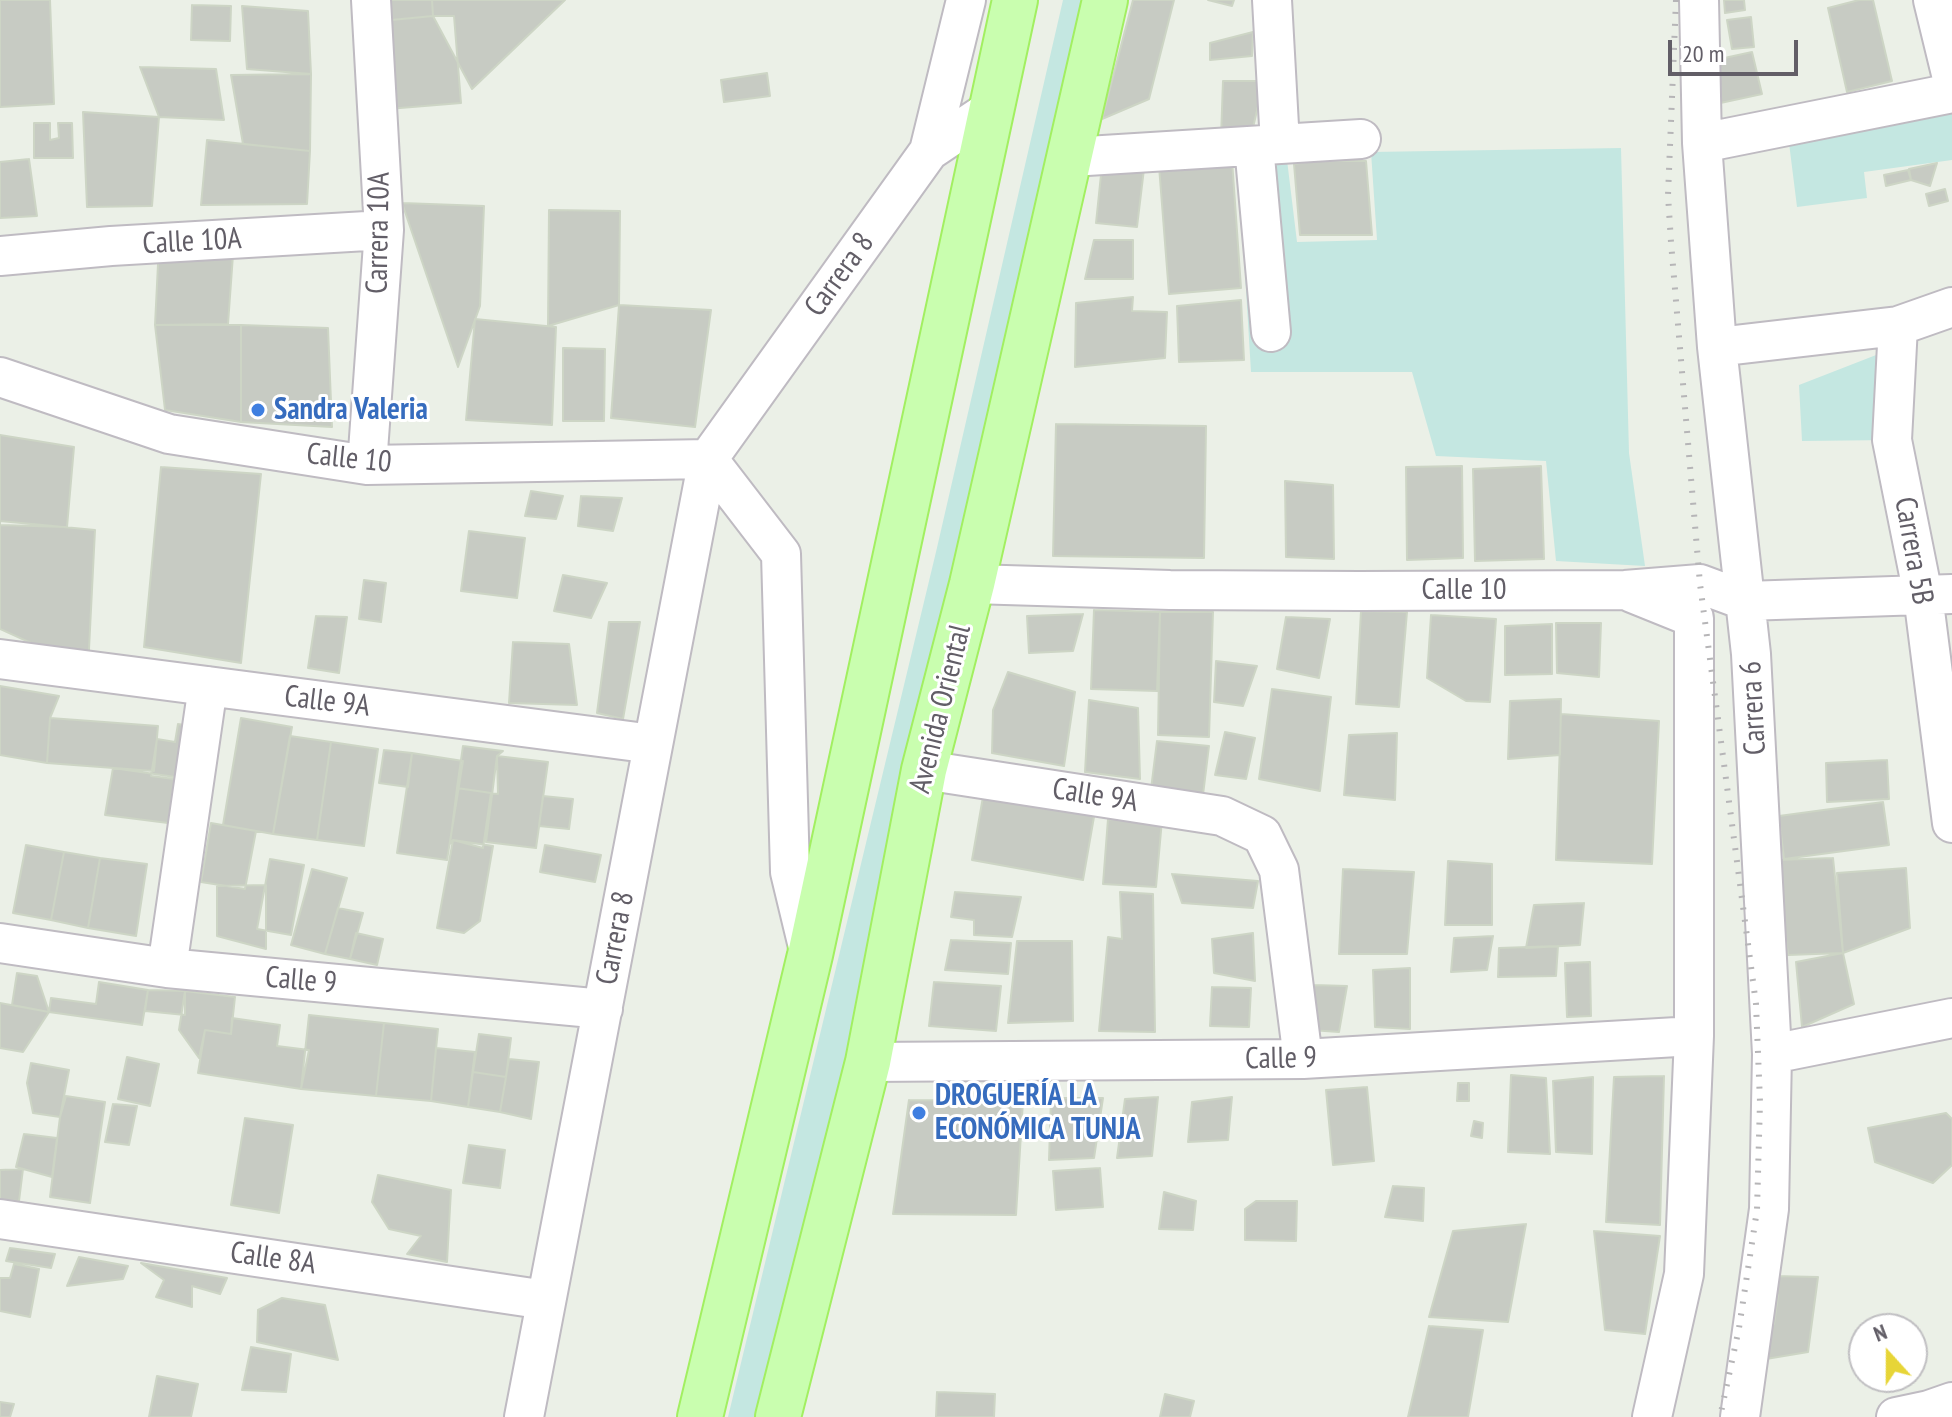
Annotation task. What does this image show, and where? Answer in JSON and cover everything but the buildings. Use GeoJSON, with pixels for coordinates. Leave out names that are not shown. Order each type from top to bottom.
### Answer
{"type":"FeatureCollection","features":[{"type":"Feature","properties":{"kind":"main road"},"geometry":{"type":"LineString","coordinates":[[700,1417],[810,955],[1015,0]]}},
{"type":"Feature","properties":{"kind":"main road","name":"Avenida Oriental"},"geometry":{"type":"LineString","coordinates":[[778,1417],[868,1062],[924,770],[972,584],[1105,0]]}},
{"type":"Feature","properties":{"kind":"street","name":"Carrera 10A"},"geometry":{"type":"LineString","coordinates":[[367,465],[384,230],[371,0]]}},
{"type":"Feature","properties":{"kind":"street"},"geometry":{"type":"LineString","coordinates":[[929,151],[966,0]]}},
{"type":"Feature","properties":{"kind":"street"},"geometry":{"type":"LineString","coordinates":[[1271,332],[1267,145],[1272,0]]}},
{"type":"Feature","properties":{"kind":"street","name":"Carrera 6"},"geometry":{"type":"LineString","coordinates":[[1699,0],[1702,143],[1717,347],[1746,601],[1772,1054],[1769,1209],[1740,1417]]}},
{"type":"Feature","properties":{"kind":"street"},"geometry":{"type":"LineString","coordinates":[[1933,0],[1952,78]]}},
{"type":"Feature","properties":{"kind":"street"},"geometry":{"type":"LineString","coordinates":[[1702,143],[1952,93]]}},
{"type":"Feature","properties":{"kind":"street","name":"Carrera 8"},"geometry":{"type":"LineString","coordinates":[[524,1417],[708,459],[929,151],[990,110]]}},
{"type":"Feature","properties":{"kind":"street"},"geometry":{"type":"LineString","coordinates":[[1071,157],[1361,139]]}},
{"type":"Feature","properties":{"kind":"street","name":"Calle 10A"},"geometry":{"type":"LineString","coordinates":[[0,256],[111,246],[384,230]]}},
{"type":"Feature","properties":{"kind":"street"},"geometry":{"type":"LineString","coordinates":[[1717,347],[1898,326],[1952,307]]}},
{"type":"Feature","properties":{"kind":"street","name":"Carrera 5B"},"geometry":{"type":"LineString","coordinates":[[1898,326],[1892,440],[1937,595],[1952,823]]}},
{"type":"Feature","properties":{"kind":"street","name":"Calle 10"},"geometry":{"type":"LineString","coordinates":[[0,377],[169,434],[367,465],[708,459]]}},
{"type":"Feature","properties":{"kind":"street"},"geometry":{"type":"LineString","coordinates":[[708,459],[781,554],[790,872],[810,955]]}},
{"type":"Feature","properties":{"kind":"street","name":"Calle 10"},"geometry":{"type":"LineString","coordinates":[[972,584],[1170,590],[1625,590],[1700,584],[1746,601],[1937,595]]}},
{"type":"Feature","properties":{"kind":"street","name":"Carrera 6"},"geometry":{"type":"LineString","coordinates":[[1625,590],[1694,618],[1694,1036],[1684,1274],[1652,1417]]}},
{"type":"Feature","properties":{"kind":"street","name":"Calle 9A"},"geometry":{"type":"LineString","coordinates":[[0,659],[653,744]]}},
{"type":"Feature","properties":{"kind":"street"},"geometry":{"type":"LineString","coordinates":[[167,968],[208,686]]}},
{"type":"Feature","properties":{"kind":"street","name":"Calle 9A"},"geometry":{"type":"LineString","coordinates":[[924,770],[1222,816],[1262,835],[1279,870],[1303,1059]]}},
{"type":"Feature","properties":{"kind":"street","name":"Calle 9"},"geometry":{"type":"LineString","coordinates":[[0,943],[167,968],[603,1009]]}},
{"type":"Feature","properties":{"kind":"street"},"geometry":{"type":"LineString","coordinates":[[1772,1054],[1952,1018]]}},
{"type":"Feature","properties":{"kind":"street","name":"Calle 9"},"geometry":{"type":"LineString","coordinates":[[868,1062],[1303,1059],[1694,1036]]}},
{"type":"Feature","properties":{"kind":"street","name":"Calle 8A"},"geometry":{"type":"LineString","coordinates":[[0,1219],[546,1300]]}},
{"type":"Feature","properties":{"kind":"shaded area"},"geometry":{"type":"Polygon","coordinates":[[[1063,0],[1103,0],[765,1417],[728,1417],[936,552],[1063,0]]]}},
{"type":"Feature","properties":{"kind":"shaded area"},"geometry":{"type":"Polygon","coordinates":[[[1952,96],[1952,160],[1864,172],[1867,198],[1797,207],[1786,119],[1952,96]]]}},
{"type":"Feature","properties":{"kind":"shaded area"},"geometry":{"type":"Polygon","coordinates":[[[1621,148],[1629,453],[1645,566],[1556,561],[1546,461],[1436,456],[1412,372],[1251,372],[1238,158],[1287,160],[1297,242],[1377,240],[1371,152],[1621,148]]]}},
{"type":"Feature","properties":{"kind":"shaded area"},"geometry":{"type":"Polygon","coordinates":[[[1889,350],[1892,440],[1802,441],[1799,385],[1889,350]]]}},
{"type":"Feature","properties":{"kind":"railway"},"geometry":{"type":"LineString","coordinates":[[1676,0],[1668,195],[1671,242],[1700,584],[1756,1004],[1760,1102],[1757,1210],[1739,1328],[1720,1417]]}},
{"type":"Feature","properties":{"kind":"place","name":"Sandra Valeria"},"geometry":{"type":"Point","coordinates":[258,410]}},
{"type":"Feature","properties":{"kind":"place","name":"DROGUERÍA LA ECONÓMICA TUNJA"},"geometry":{"type":"Point","coordinates":[919,1113]}}]}
